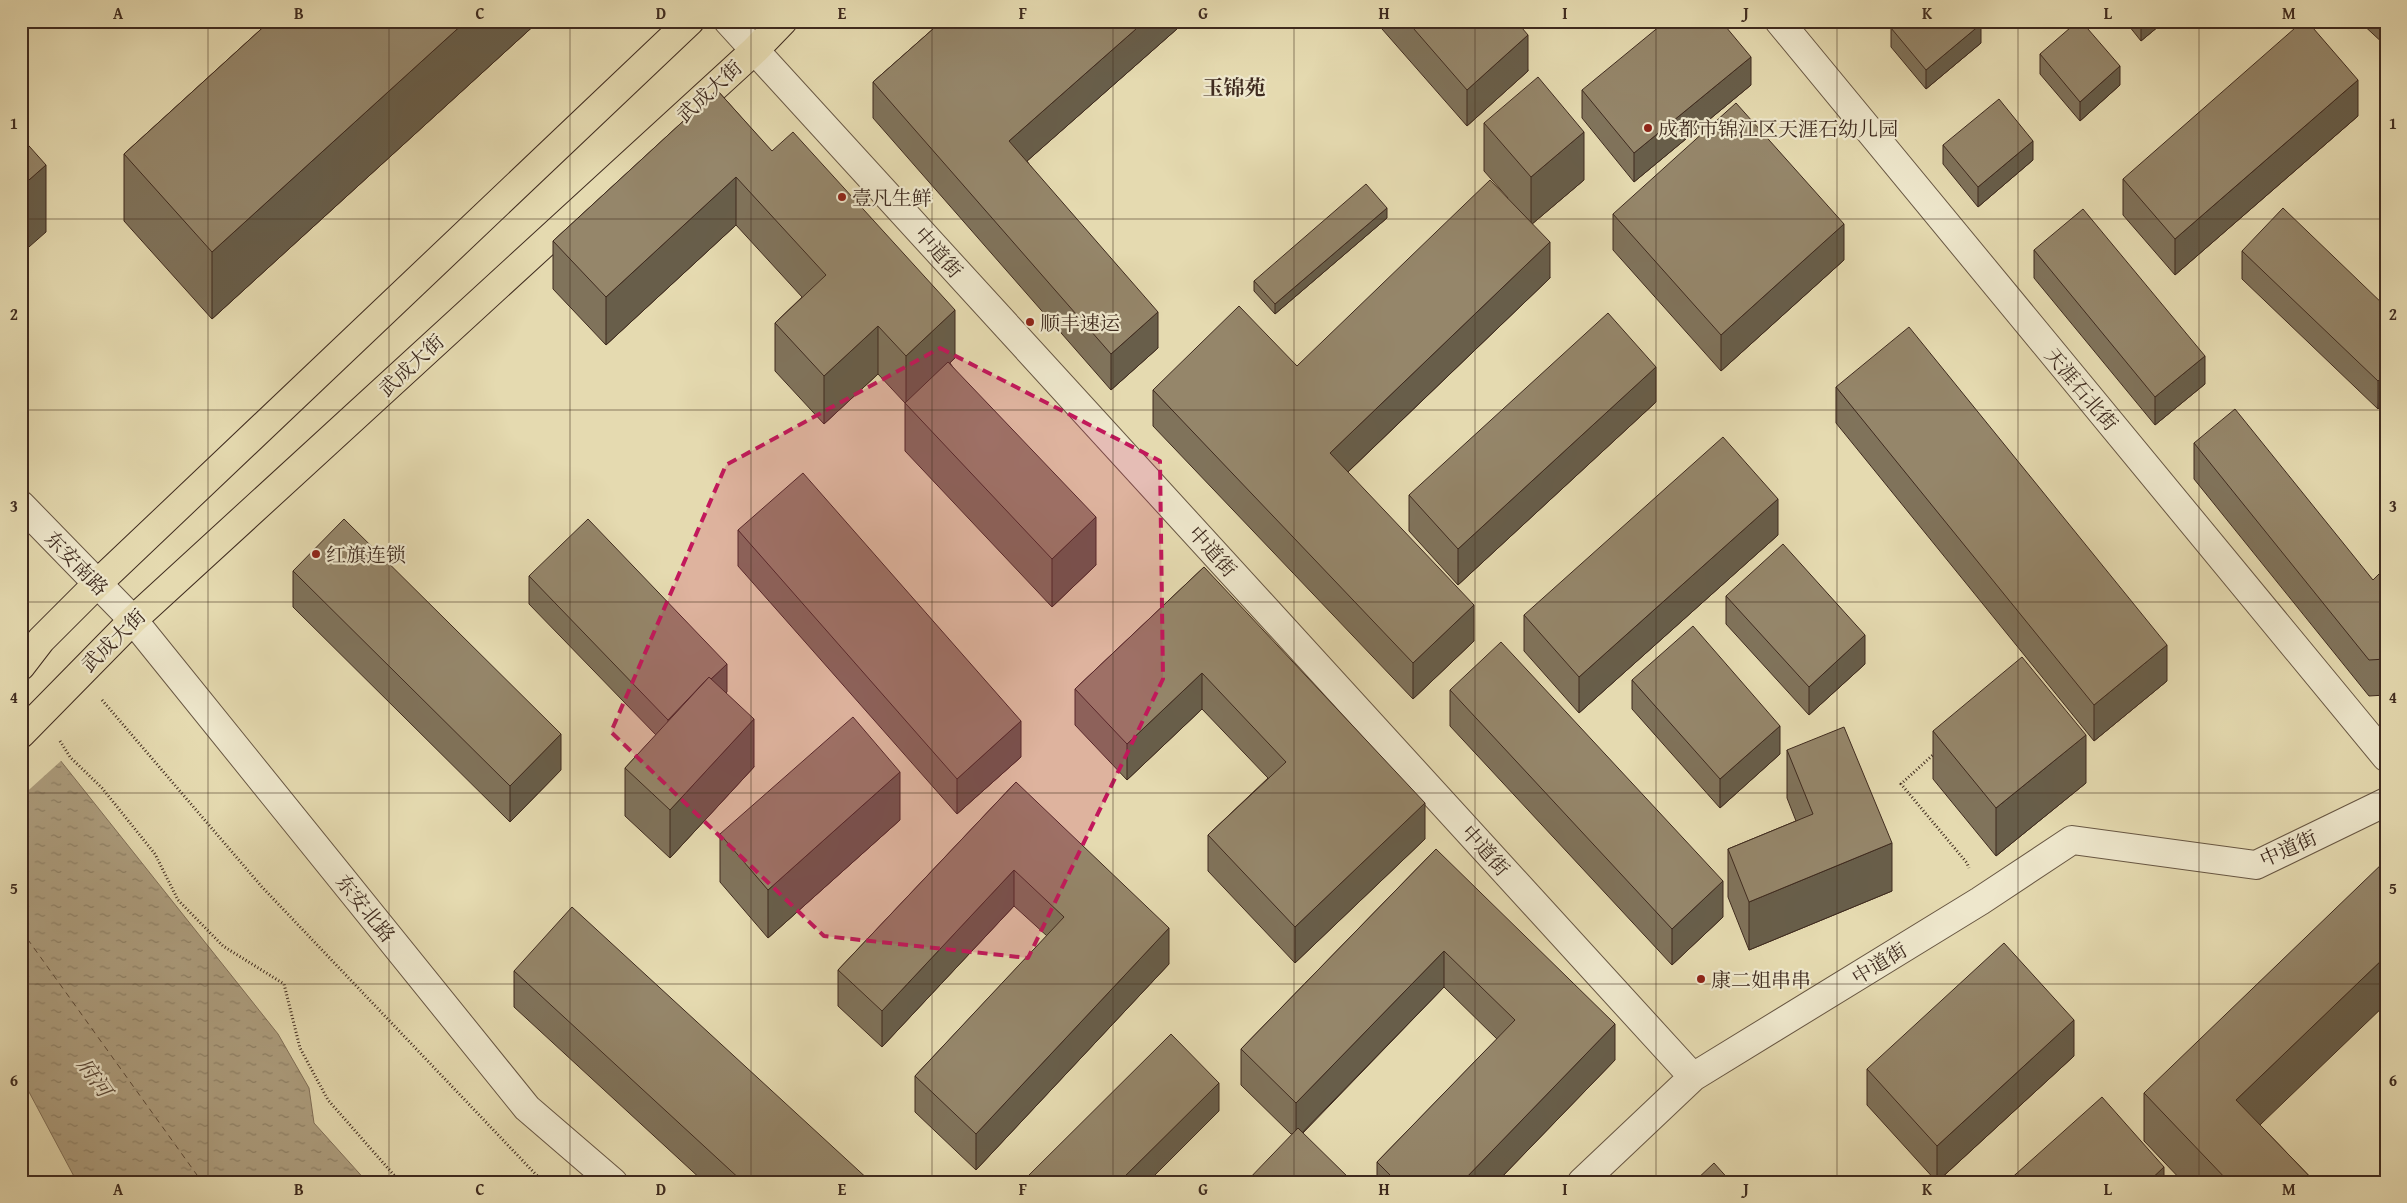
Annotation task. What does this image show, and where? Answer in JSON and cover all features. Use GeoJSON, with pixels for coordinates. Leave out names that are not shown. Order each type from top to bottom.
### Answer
{"type":"FeatureCollection","features":[{"type":"Feature","properties":{"kind":"main road"},"geometry":{"type":"LineString","coordinates":[[21,666],[41,640],[97,584],[690,21]]}},
{"type":"Feature","properties":{"kind":"main road","name":"武成大街"},"geometry":{"type":"LineString","coordinates":[[21,734],[133,620],[754,50],[783,21]]}},
{"type":"Feature","properties":{"kind":"street","name":"中道街"},"geometry":{"type":"LineString","coordinates":[[728,21],[1693,1077],[1980,902],[2072,840],[2256,865],[2386,802]]}},
{"type":"Feature","properties":{"kind":"street","name":"天涯石北街"},"geometry":{"type":"LineString","coordinates":[[1779,21],[2386,757]]}},
{"type":"Feature","properties":{"kind":"street","name":"东安南路"},"geometry":{"type":"LineString","coordinates":[[21,505],[133,620]]}},
{"type":"Feature","properties":{"kind":"street","name":"东安北路"},"geometry":{"type":"LineString","coordinates":[[133,620],[527,1108],[614,1182]]}},
{"type":"Feature","properties":{"kind":"street"},"geometry":{"type":"LineString","coordinates":[[1582,1182],[1693,1077]]}},
{"type":"Feature","properties":{"kind":"path"},"geometry":{"type":"LineString","coordinates":[[79,673],[262,887],[543,1182]]}},
{"type":"Feature","properties":{"kind":"path"},"geometry":{"type":"LineString","coordinates":[[42,713],[70,757],[102,788],[155,854],[178,900],[223,946],[284,984],[300,1048],[328,1100],[400,1182]]}},
{"type":"Feature","properties":{"kind":"path"},"geometry":{"type":"LineString","coordinates":[[1938,751],[1901,784],[1967,863],[1980,902]]}},
{"type":"Feature","properties":{"kind":"highlighted area"},"geometry":{"type":"Polygon","coordinates":[[[940,348],[1160,461],[1163,679],[1028,958],[824,936],[611,732],[726,465],[940,348]]]}},
{"type":"Feature","properties":{"kind":"water","name":"府河"},"geometry":{"type":"Polygon","coordinates":[[[21,711],[278,1034],[309,1088],[314,1123],[367,1182],[77,1182],[21,1077],[21,711]]]}},
{"type":"Feature","properties":{"kind":"pier"},"geometry":{"type":"Polygon","coordinates":[[[21,709],[62,760],[21,797],[21,709]]]}},
{"type":"Feature","properties":{"kind":"building"},"geometry":{"type":"Polygon","coordinates":[[[270,21],[466,21],[212,252],[124,154],[270,21]]]}},
{"type":"Feature","properties":{"kind":"building"},"geometry":{"type":"Polygon","coordinates":[[[942,21],[1145,21],[1009,141],[1158,312],[1111,354],[873,82],[942,21]]]}},
{"type":"Feature","properties":{"kind":"building"},"geometry":{"type":"Polygon","coordinates":[[[1407,21],[1516,21],[1528,35],[1467,90],[1407,21]]]}},
{"type":"Feature","properties":{"kind":"building"},"geometry":{"type":"Polygon","coordinates":[[[1666,21],[1721,21],[1751,57],[1634,153],[1582,90],[1666,21]]]}},
{"type":"Feature","properties":{"kind":"building"},"geometry":{"type":"Polygon","coordinates":[[[1899,21],[1979,21],[1981,24],[1926,70],[1891,28],[1899,21]]]}},
{"type":"Feature","properties":{"kind":"building"},"geometry":{"type":"Polygon","coordinates":[[[2078,21],[2081,21],[2120,66],[2080,102],[2040,54],[2078,21]]]}},
{"type":"Feature","properties":{"kind":"building"},"geometry":{"type":"Polygon","coordinates":[[[2303,21],[2307,21],[2358,80],[2175,239],[2123,179],[2303,21]]]}},
{"type":"Feature","properties":{"kind":"building"},"geometry":{"type":"Polygon","coordinates":[[[1538,77],[1584,132],[1531,177],[1484,123],[1538,77]]]}},
{"type":"Feature","properties":{"kind":"building"},"geometry":{"type":"Polygon","coordinates":[[[717,90],[772,151],[793,132],[955,310],[906,356],[878,326],[824,376],[775,323],[826,275],[736,177],[606,297],[553,241],[717,90]]]}},
{"type":"Feature","properties":{"kind":"building"},"geometry":{"type":"Polygon","coordinates":[[[1999,99],[2033,141],[1978,187],[1943,145],[1999,99]]]}},
{"type":"Feature","properties":{"kind":"building"},"geometry":{"type":"Polygon","coordinates":[[[1736,103],[1844,224],[1721,335],[1613,214],[1736,103]]]}},
{"type":"Feature","properties":{"kind":"building"},"geometry":{"type":"Polygon","coordinates":[[[21,137],[46,165],[21,187],[21,137]]]}},
{"type":"Feature","properties":{"kind":"building"},"geometry":{"type":"Polygon","coordinates":[[[1490,180],[1550,242],[1330,453],[1474,605],[1413,663],[1153,390],[1239,306],[1297,366],[1490,180]]]}},
{"type":"Feature","properties":{"kind":"building"},"geometry":{"type":"Polygon","coordinates":[[[1366,184],[1387,208],[1275,304],[1254,281],[1366,184]]]}},
{"type":"Feature","properties":{"kind":"building"},"geometry":{"type":"Polygon","coordinates":[[[2283,208],[2386,307],[2386,373],[2378,381],[2242,251],[2283,208]]]}},
{"type":"Feature","properties":{"kind":"building"},"geometry":{"type":"Polygon","coordinates":[[[2083,209],[2205,356],[2155,397],[2034,250],[2083,209]]]}},
{"type":"Feature","properties":{"kind":"building"},"geometry":{"type":"Polygon","coordinates":[[[1608,313],[1656,367],[1458,549],[1409,495],[1608,313]]]}},
{"type":"Feature","properties":{"kind":"building"},"geometry":{"type":"Polygon","coordinates":[[[1909,327],[2167,645],[2094,705],[1836,387],[1909,327]]]}},
{"type":"Feature","properties":{"kind":"building"},"geometry":{"type":"Polygon","coordinates":[[[948,362],[1096,517],[1052,559],[905,403],[948,362]]]}},
{"type":"Feature","properties":{"kind":"building"},"geometry":{"type":"Polygon","coordinates":[[[2235,409],[2373,580],[2379,574],[2386,574],[2386,659],[2369,660],[2194,443],[2235,409]]]}},
{"type":"Feature","properties":{"kind":"building"},"geometry":{"type":"Polygon","coordinates":[[[1723,437],[1778,499],[1579,677],[1524,615],[1723,437]]]}},
{"type":"Feature","properties":{"kind":"building"},"geometry":{"type":"Polygon","coordinates":[[[803,473],[1021,721],[957,779],[738,530],[803,473]]]}},
{"type":"Feature","properties":{"kind":"building"},"geometry":{"type":"Polygon","coordinates":[[[344,519],[561,734],[510,786],[293,571],[344,519]]]}},
{"type":"Feature","properties":{"kind":"building"},"geometry":{"type":"Polygon","coordinates":[[[588,519],[727,664],[711,679],[709,677],[668,720],[529,576],[588,519]]]}},
{"type":"Feature","properties":{"kind":"building"},"geometry":{"type":"Polygon","coordinates":[[[1783,544],[1865,635],[1809,687],[1726,596],[1783,544]]]}},
{"type":"Feature","properties":{"kind":"building"},"geometry":{"type":"Polygon","coordinates":[[[1204,567],[1425,803],[1295,927],[1208,835],[1286,762],[1202,673],[1127,744],[1075,689],[1204,567]]]}},
{"type":"Feature","properties":{"kind":"building"},"geometry":{"type":"Polygon","coordinates":[[[1693,626],[1780,726],[1720,779],[1632,680],[1693,626]]]}},
{"type":"Feature","properties":{"kind":"building"},"geometry":{"type":"Polygon","coordinates":[[[1501,642],[1723,881],[1672,929],[1450,690],[1501,642]]]}},
{"type":"Feature","properties":{"kind":"building"},"geometry":{"type":"Polygon","coordinates":[[[2022,657],[2086,735],[1996,808],[1933,731],[2022,657]]]}},
{"type":"Feature","properties":{"kind":"building"},"geometry":{"type":"Polygon","coordinates":[[[709,677],[754,719],[670,810],[625,768],[709,677]]]}},
{"type":"Feature","properties":{"kind":"building"},"geometry":{"type":"Polygon","coordinates":[[[853,717],[900,772],[768,890],[720,834],[853,717]]]}},
{"type":"Feature","properties":{"kind":"building"},"geometry":{"type":"Polygon","coordinates":[[[1844,727],[1892,843],[1749,902],[1728,849],[1813,814],[1787,750],[1844,727]]]}},
{"type":"Feature","properties":{"kind":"building"},"geometry":{"type":"Polygon","coordinates":[[[1016,782],[1169,928],[976,1134],[915,1076],[1064,917],[1014,870],[882,1011],[838,970],[1016,782]]]}},
{"type":"Feature","properties":{"kind":"building"},"geometry":{"type":"Polygon","coordinates":[[[1436,849],[1615,1024],[1462,1182],[1397,1182],[1377,1162],[1515,1020],[1444,951],[1296,1103],[1241,1049],[1436,849]]]}},
{"type":"Feature","properties":{"kind":"building"},"geometry":{"type":"Polygon","coordinates":[[[2386,860],[2386,956],[2236,1100],[2315,1182],[2229,1182],[2144,1093],[2386,860]]]}},
{"type":"Feature","properties":{"kind":"building"},"geometry":{"type":"Polygon","coordinates":[[[572,907],[871,1182],[743,1182],[514,971],[572,907]]]}},
{"type":"Feature","properties":{"kind":"building"},"geometry":{"type":"Polygon","coordinates":[[[2004,943],[2074,1020],[1937,1146],[1867,1069],[2004,943]]]}},
{"type":"Feature","properties":{"kind":"building"},"geometry":{"type":"Polygon","coordinates":[[[1171,1034],[1219,1083],[1119,1182],[1022,1182],[1171,1034]]]}},
{"type":"Feature","properties":{"kind":"building"},"geometry":{"type":"Polygon","coordinates":[[[2102,1097],[2164,1167],[2148,1182],[2007,1182],[2102,1097]]]}},
{"type":"Feature","properties":{"kind":"building"},"geometry":{"type":"Polygon","coordinates":[[[1298,1128],[1353,1182],[1246,1182],[1298,1128]]]}},
{"type":"Feature","properties":{"kind":"building"},"geometry":{"type":"Polygon","coordinates":[[[1714,1163],[1731,1182],[1694,1182],[1714,1163]]]}},
{"type":"Feature","properties":{"kind":"ferry route"},"geometry":{"type":"LineString","coordinates":[[21,930],[202,1182]]}},
{"type":"Feature","properties":{"kind":"place","name":"成都市锦江区天涯石幼儿园"},"geometry":{"type":"Point","coordinates":[1648,128]}},
{"type":"Feature","properties":{"kind":"place","name":"壹凡生鲜"},"geometry":{"type":"Point","coordinates":[842,197]}},
{"type":"Feature","properties":{"kind":"place","name":"顺丰速运"},"geometry":{"type":"Point","coordinates":[1030,322]}},
{"type":"Feature","properties":{"kind":"place","name":"红旗连锁"},"geometry":{"type":"Point","coordinates":[316,554]}},
{"type":"Feature","properties":{"kind":"place","name":"康二姐串串"},"geometry":{"type":"Point","coordinates":[1701,979]}},
{"type":"Feature","properties":{"kind":"district","name":"玉锦苑"},"geometry":{"type":"Point","coordinates":[1234,87]}}]}
